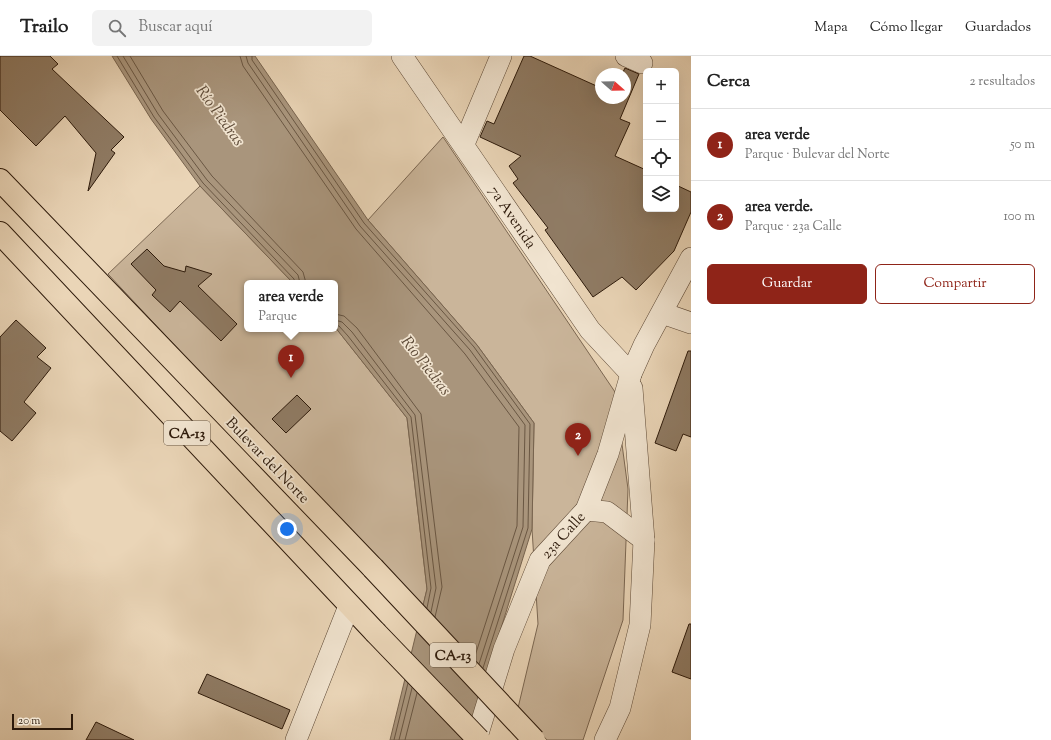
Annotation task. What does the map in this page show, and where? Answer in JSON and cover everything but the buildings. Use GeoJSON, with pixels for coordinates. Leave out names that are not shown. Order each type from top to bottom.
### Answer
{"type":"FeatureCollection","features":[{"type":"Feature","properties":{"kind":"highway","name":"Bulevar del Norte"},"geometry":{"type":"LineString","coordinates":[[0,180],[372,568],[534,740]]}},
{"type":"Feature","properties":{"kind":"highway","name":"CA-13"},"geometry":{"type":"LineString","coordinates":[[0,233],[349,606],[478,740]]}},
{"type":"Feature","properties":{"kind":"street","name":"7a Avenida"},"geometry":{"type":"LineString","coordinates":[[402,56],[464,144],[590,330],[631,374]]}},
{"type":"Feature","properties":{"kind":"street"},"geometry":{"type":"LineString","coordinates":[[464,144],[501,56]]}},
{"type":"Feature","properties":{"kind":"street","name":"23a Calle"},"geometry":{"type":"LineString","coordinates":[[478,740],[504,649],[540,560],[586,510],[608,454],[631,374],[644,345],[691,258]]}},
{"type":"Feature","properties":{"kind":"street"},"geometry":{"type":"LineString","coordinates":[[662,313],[691,323]]}},
{"type":"Feature","properties":{"kind":"street","name":"23a Calle"},"geometry":{"type":"LineString","coordinates":[[605,740],[620,708],[640,625],[644,540],[631,374]]}},
{"type":"Feature","properties":{"kind":"street"},"geometry":{"type":"LineString","coordinates":[[586,510],[607,512],[644,540]]}},
{"type":"Feature","properties":{"kind":"street"},"geometry":{"type":"LineString","coordinates":[[296,740],[349,606]]}},
{"type":"Feature","properties":{"kind":"shaded area"},"geometry":{"type":"Polygon","coordinates":[[[443,137],[615,392],[628,489],[623,620],[583,740],[547,740],[518,708],[538,624],[532,529],[534,423],[477,345],[368,220],[443,137]]]}},
{"type":"Feature","properties":{"kind":"shaded area"},"geometry":{"type":"Polygon","coordinates":[[[200,186],[290,280],[244,280],[244,332],[338,332],[338,331],[407,418],[427,589],[422,610],[108,274],[200,186]]]}},
{"type":"Feature","properties":{"kind":"water","name":"Río Piedras"},"geometry":{"type":"Polygon","coordinates":[[[112,56],[255,56],[368,220],[477,345],[534,423],[532,529],[466,740],[390,740],[427,589],[407,418],[338,331],[338,280],[290,280],[200,186],[151,119],[112,56]]]}},
{"type":"Feature","properties":{"kind":"place","name":"area verde"},"geometry":{"type":"Point","coordinates":[291,378]}},
{"type":"Feature","properties":{"kind":"place","name":"area verde."},"geometry":{"type":"Point","coordinates":[578,456]}}]}
